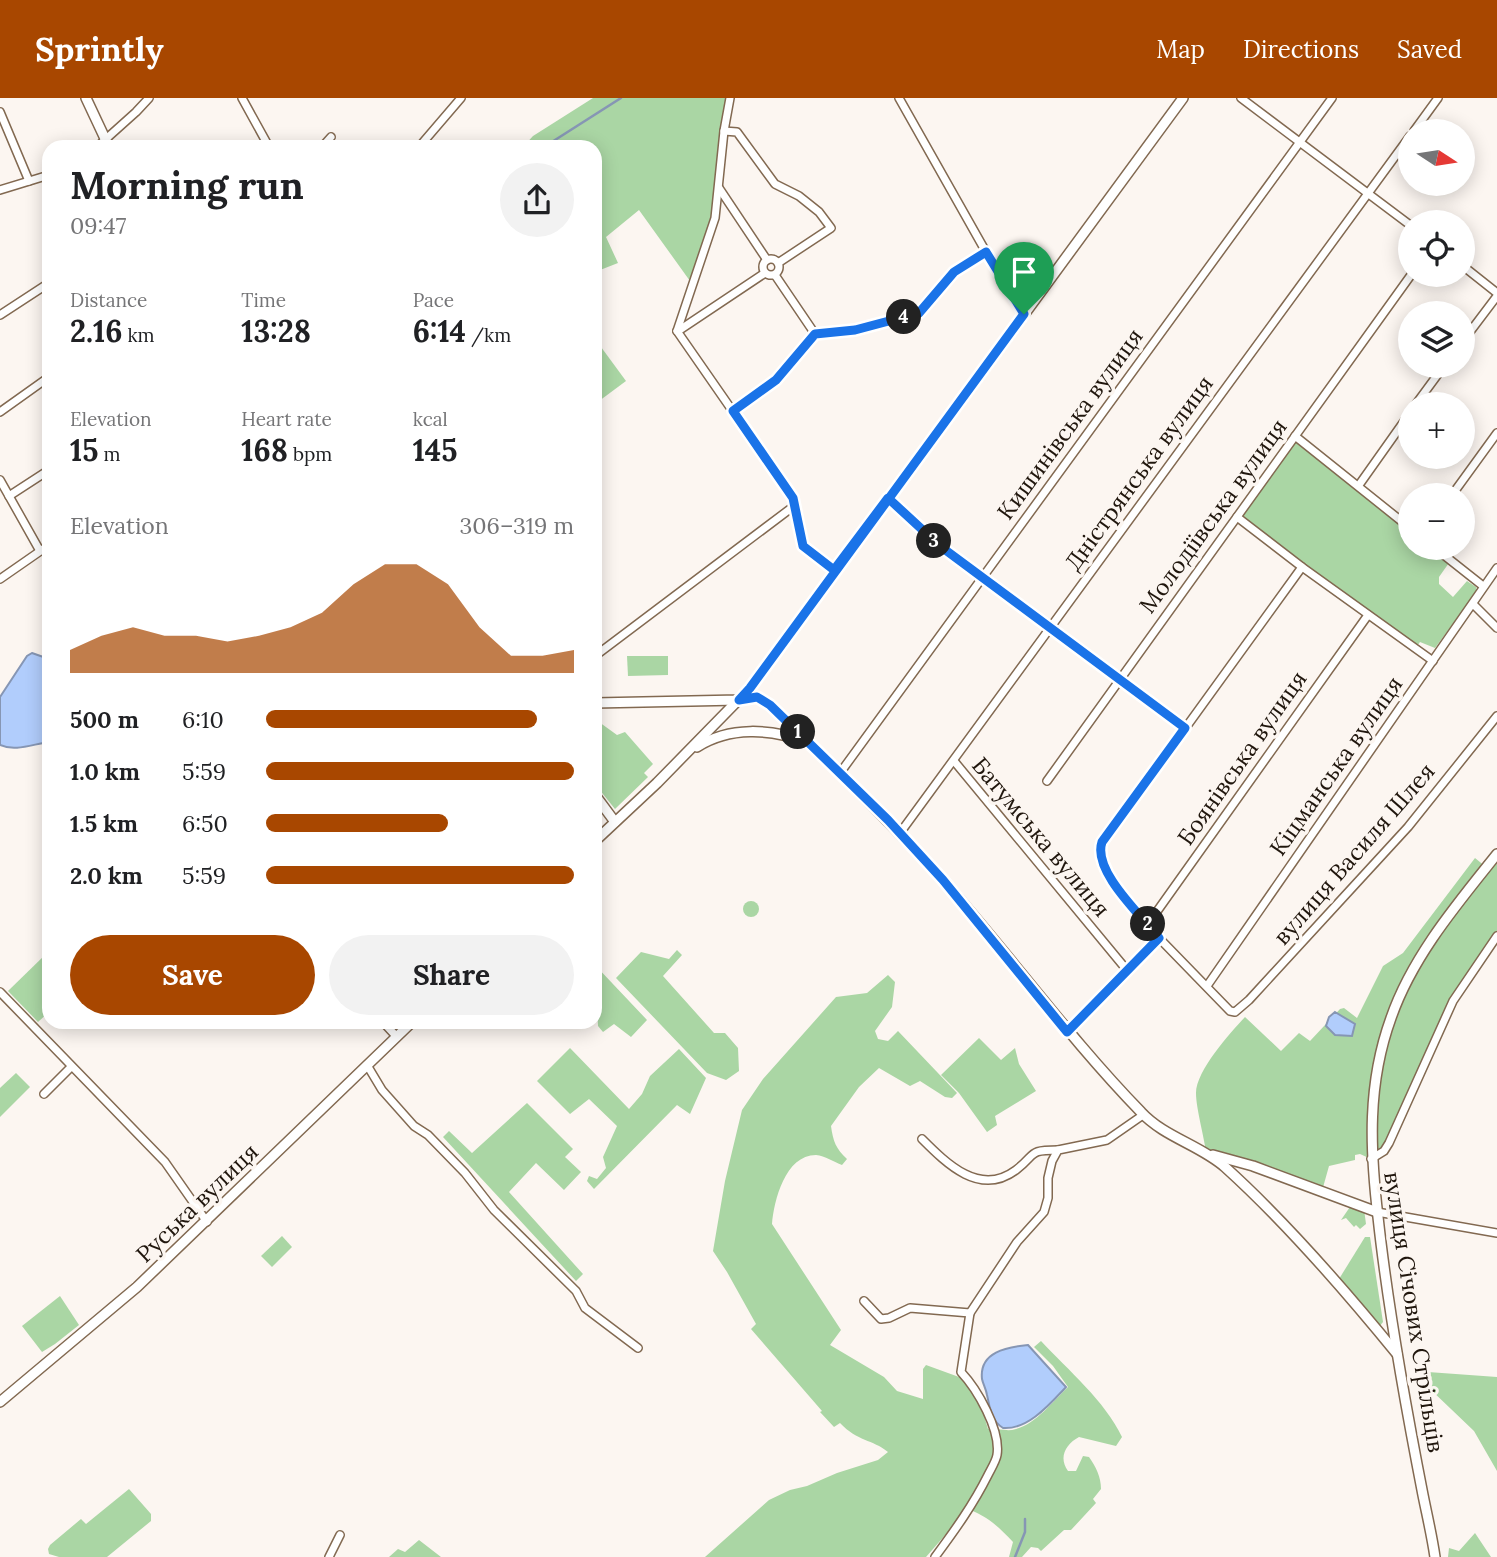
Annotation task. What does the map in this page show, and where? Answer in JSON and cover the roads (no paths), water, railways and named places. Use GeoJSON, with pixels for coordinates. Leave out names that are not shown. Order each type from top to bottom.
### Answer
{"type":"FeatureCollection","features":[{"type":"Feature","properties":{"kind":"main road"},"geometry":{"type":"LineString","coordinates":[[86,98],[101,140]]}},
{"type":"Feature","properties":{"kind":"main road"},"geometry":{"type":"LineString","coordinates":[[602,834],[739,700],[1183,98]]}},
{"type":"Feature","properties":{"kind":"main road"},"geometry":{"type":"LineString","coordinates":[[602,703],[739,700],[757,697],[770,705],[900,834],[958,898],[1067,1032],[1143,1115],[1226,1168],[1290,1231],[1397,1354]]}},
{"type":"Feature","properties":{"kind":"main road"},"geometry":{"type":"LineString","coordinates":[[685,755],[703,743],[754,730],[787,735],[810,743]]}},
{"type":"Feature","properties":{"kind":"main road"},"geometry":{"type":"LineString","coordinates":[[602,804],[615,822]]}},
{"type":"Feature","properties":{"kind":"main road","name":"вулиця Січових Стрільців"},"geometry":{"type":"LineString","coordinates":[[1435,1557],[1392,1320],[1371,1159],[1371,1118],[1380,1053],[1398,1000],[1419,961],[1497,854]]}},
{"type":"Feature","properties":{"kind":"main road","name":"Руська вулиця"},"geometry":{"type":"LineString","coordinates":[[0,1402],[137,1287],[405,1029]]}},
{"type":"Feature","properties":{"kind":"main road"},"geometry":{"type":"LineString","coordinates":[[1206,1153],[1253,1166],[1377,1212]]}},
{"type":"Feature","properties":{"kind":"main road"},"geometry":{"type":"LineString","coordinates":[[1378,1330],[1387,1329],[1392,1320]]}},
{"type":"Feature","properties":{"kind":"street"},"geometry":{"type":"LineString","coordinates":[[108,140],[149,98]]}},
{"type":"Feature","properties":{"kind":"street"},"geometry":{"type":"LineString","coordinates":[[242,98],[265,140]]}},
{"type":"Feature","properties":{"kind":"street"},"geometry":{"type":"LineString","coordinates":[[425,140],[461,98]]}},
{"type":"Feature","properties":{"kind":"street"},"geometry":{"type":"LineString","coordinates":[[677,331],[715,218],[730,98]]}},
{"type":"Feature","properties":{"kind":"street"},"geometry":{"type":"LineString","coordinates":[[899,98],[1024,314]]}},
{"type":"Feature","properties":{"kind":"street"},"geometry":{"type":"LineString","coordinates":[[1241,98],[1398,217]]}},
{"type":"Feature","properties":{"kind":"street","name":"Кишинівська вулиця"},"geometry":{"type":"LineString","coordinates":[[840,773],[1332,98]]}},
{"type":"Feature","properties":{"kind":"street"},"geometry":{"type":"LineString","coordinates":[[1423,119],[1438,99]]}},
{"type":"Feature","properties":{"kind":"street"},"geometry":{"type":"LineString","coordinates":[[0,112],[29,181]]}},
{"type":"Feature","properties":{"kind":"street"},"geometry":{"type":"LineString","coordinates":[[724,131],[737,132],[775,184],[799,196],[819,212],[831,228],[778,263]]}},
{"type":"Feature","properties":{"kind":"street"},"geometry":{"type":"LineString","coordinates":[[328,140],[331,136]]}},
{"type":"Feature","properties":{"kind":"street","name":"Дністрянська вулиця"},"geometry":{"type":"LineString","coordinates":[[900,834],[1398,152]]}},
{"type":"Feature","properties":{"kind":"street"},"geometry":{"type":"LineString","coordinates":[[0,190],[42,177]]}},
{"type":"Feature","properties":{"kind":"street"},"geometry":{"type":"LineString","coordinates":[[719,188],[767,260]]}},
{"type":"Feature","properties":{"kind":"street"},"geometry":{"type":"LineString","coordinates":[[733,411],[776,380],[815,334],[855,330],[919,313],[954,272],[986,252]]}},
{"type":"Feature","properties":{"kind":"street"},"geometry":{"type":"LineString","coordinates":[[774,259],[778,263],[780,268],[775,275],[765,273],[763,266],[767,260],[774,259]]}},
{"type":"Feature","properties":{"kind":"street"},"geometry":{"type":"LineString","coordinates":[[677,331],[765,273]]}},
{"type":"Feature","properties":{"kind":"street"},"geometry":{"type":"LineString","coordinates":[[775,275],[815,334]]}},
{"type":"Feature","properties":{"kind":"street"},"geometry":{"type":"LineString","coordinates":[[1475,276],[1497,295],[1475,325]]}},
{"type":"Feature","properties":{"kind":"street","name":"Молодіївська вулиця"},"geometry":{"type":"LineString","coordinates":[[1047,781],[1403,287]]}},
{"type":"Feature","properties":{"kind":"street"},"geometry":{"type":"LineString","coordinates":[[0,315],[42,288]]}},
{"type":"Feature","properties":{"kind":"street"},"geometry":{"type":"LineString","coordinates":[[677,331],[793,498],[803,546],[834,570]]}},
{"type":"Feature","properties":{"kind":"street"},"geometry":{"type":"LineString","coordinates":[[0,412],[42,382]]}},
{"type":"Feature","properties":{"kind":"street"},"geometry":{"type":"LineString","coordinates":[[1359,485],[1398,430]]}},
{"type":"Feature","properties":{"kind":"street"},"geometry":{"type":"LineString","coordinates":[[1461,483],[1497,433]]}},
{"type":"Feature","properties":{"kind":"street"},"geometry":{"type":"LineString","coordinates":[[1295,436],[1398,518]]}},
{"type":"Feature","properties":{"kind":"street"},"geometry":{"type":"LineString","coordinates":[[9,496],[42,475]]}},
{"type":"Feature","properties":{"kind":"street"},"geometry":{"type":"LineString","coordinates":[[0,480],[40,551],[0,579]]}},
{"type":"Feature","properties":{"kind":"street"},"geometry":{"type":"LineString","coordinates":[[888,498],[933,541],[1185,728]]}},
{"type":"Feature","properties":{"kind":"street"},"geometry":{"type":"LineString","coordinates":[[602,651],[794,506]]}},
{"type":"Feature","properties":{"kind":"street"},"geometry":{"type":"LineString","coordinates":[[1237,517],[1433,661]]}},
{"type":"Feature","properties":{"kind":"street"},"geometry":{"type":"LineString","coordinates":[[1450,560],[1483,586]]}},
{"type":"Feature","properties":{"kind":"street"},"geometry":{"type":"LineString","coordinates":[[1207,986],[1159,938],[1118,888],[1104,868],[1100,850],[1102,842],[1302,567]]}},
{"type":"Feature","properties":{"kind":"street","name":"Кіцманська вулиця"},"geometry":{"type":"LineString","coordinates":[[1207,986],[1497,568]]}},
{"type":"Feature","properties":{"kind":"street"},"geometry":{"type":"LineString","coordinates":[[1473,604],[1497,628]]}},
{"type":"Feature","properties":{"kind":"street","name":"Боянівська вулиця"},"geometry":{"type":"LineString","coordinates":[[1148,924],[1368,615]]}},
{"type":"Feature","properties":{"kind":"street","name":"вулиця Василя Шлея"},"geometry":{"type":"LineString","coordinates":[[1207,986],[1230,1011],[1235,1012],[1249,1000],[1408,827],[1497,716]]}},
{"type":"Feature","properties":{"kind":"street","name":"Батумська вулиця"},"geometry":{"type":"LineString","coordinates":[[954,761],[1126,969]]}},
{"type":"Feature","properties":{"kind":"street"},"geometry":{"type":"LineString","coordinates":[[1371,1159],[1384,1151],[1389,1143],[1453,1001],[1497,936]]}},
{"type":"Feature","properties":{"kind":"street"},"geometry":{"type":"LineString","coordinates":[[1067,1032],[1159,938]]}},
{"type":"Feature","properties":{"kind":"street"},"geometry":{"type":"LineString","coordinates":[[0,992],[165,1162],[207,1222]]}},
{"type":"Feature","properties":{"kind":"street"},"geometry":{"type":"LineString","coordinates":[[390,1029],[397,1037]]}},
{"type":"Feature","properties":{"kind":"street"},"geometry":{"type":"LineString","coordinates":[[366,1065],[382,1090],[414,1126],[429,1135],[465,1173],[494,1210],[576,1291],[585,1308],[638,1348]]}},
{"type":"Feature","properties":{"kind":"street"},"geometry":{"type":"LineString","coordinates":[[44,1094],[71,1067]]}},
{"type":"Feature","properties":{"kind":"street"},"geometry":{"type":"LineString","coordinates":[[922,1139],[952,1168],[969,1177],[996,1179],[1016,1170],[1030,1154],[1107,1139],[1143,1115]]}},
{"type":"Feature","properties":{"kind":"street"},"geometry":{"type":"LineString","coordinates":[[934,1557],[974,1503],[998,1456],[992,1426],[983,1402],[961,1372],[970,1313],[1017,1242],[1044,1212],[1048,1198],[1048,1178],[1058,1150]]}},
{"type":"Feature","properties":{"kind":"street"},"geometry":{"type":"LineString","coordinates":[[1377,1212],[1497,1233]]}},
{"type":"Feature","properties":{"kind":"street"},"geometry":{"type":"LineString","coordinates":[[864,1301],[881,1318],[890,1318],[910,1308],[970,1313]]}},
{"type":"Feature","properties":{"kind":"street"},"geometry":{"type":"LineString","coordinates":[[329,1557],[340,1535]]}},
{"type":"Feature","properties":{"kind":"water"},"geometry":{"type":"Polygon","coordinates":[[[32,653],[42,657],[42,743],[18,748],[6,747],[0,745],[0,697],[27,656],[32,653]]]}},
{"type":"Feature","properties":{"kind":"water"},"geometry":{"type":"Polygon","coordinates":[[[1335,1012],[1355,1024],[1352,1036],[1335,1035],[1326,1026],[1329,1017],[1335,1012]]]}},
{"type":"Feature","properties":{"kind":"water"},"geometry":{"type":"Polygon","coordinates":[[[1028,1345],[1066,1387],[1030,1420],[1012,1428],[1003,1428],[991,1413],[982,1370],[985,1363],[996,1353],[1028,1345]]]}},
{"type":"Feature","properties":{"kind":"waterway"},"geometry":{"type":"LineString","coordinates":[[555,140],[621,98]]}},
{"type":"Feature","properties":{"kind":"waterway"},"geometry":{"type":"LineString","coordinates":[[1015,1557],[1025,1532],[1025,1519]]}}]}
